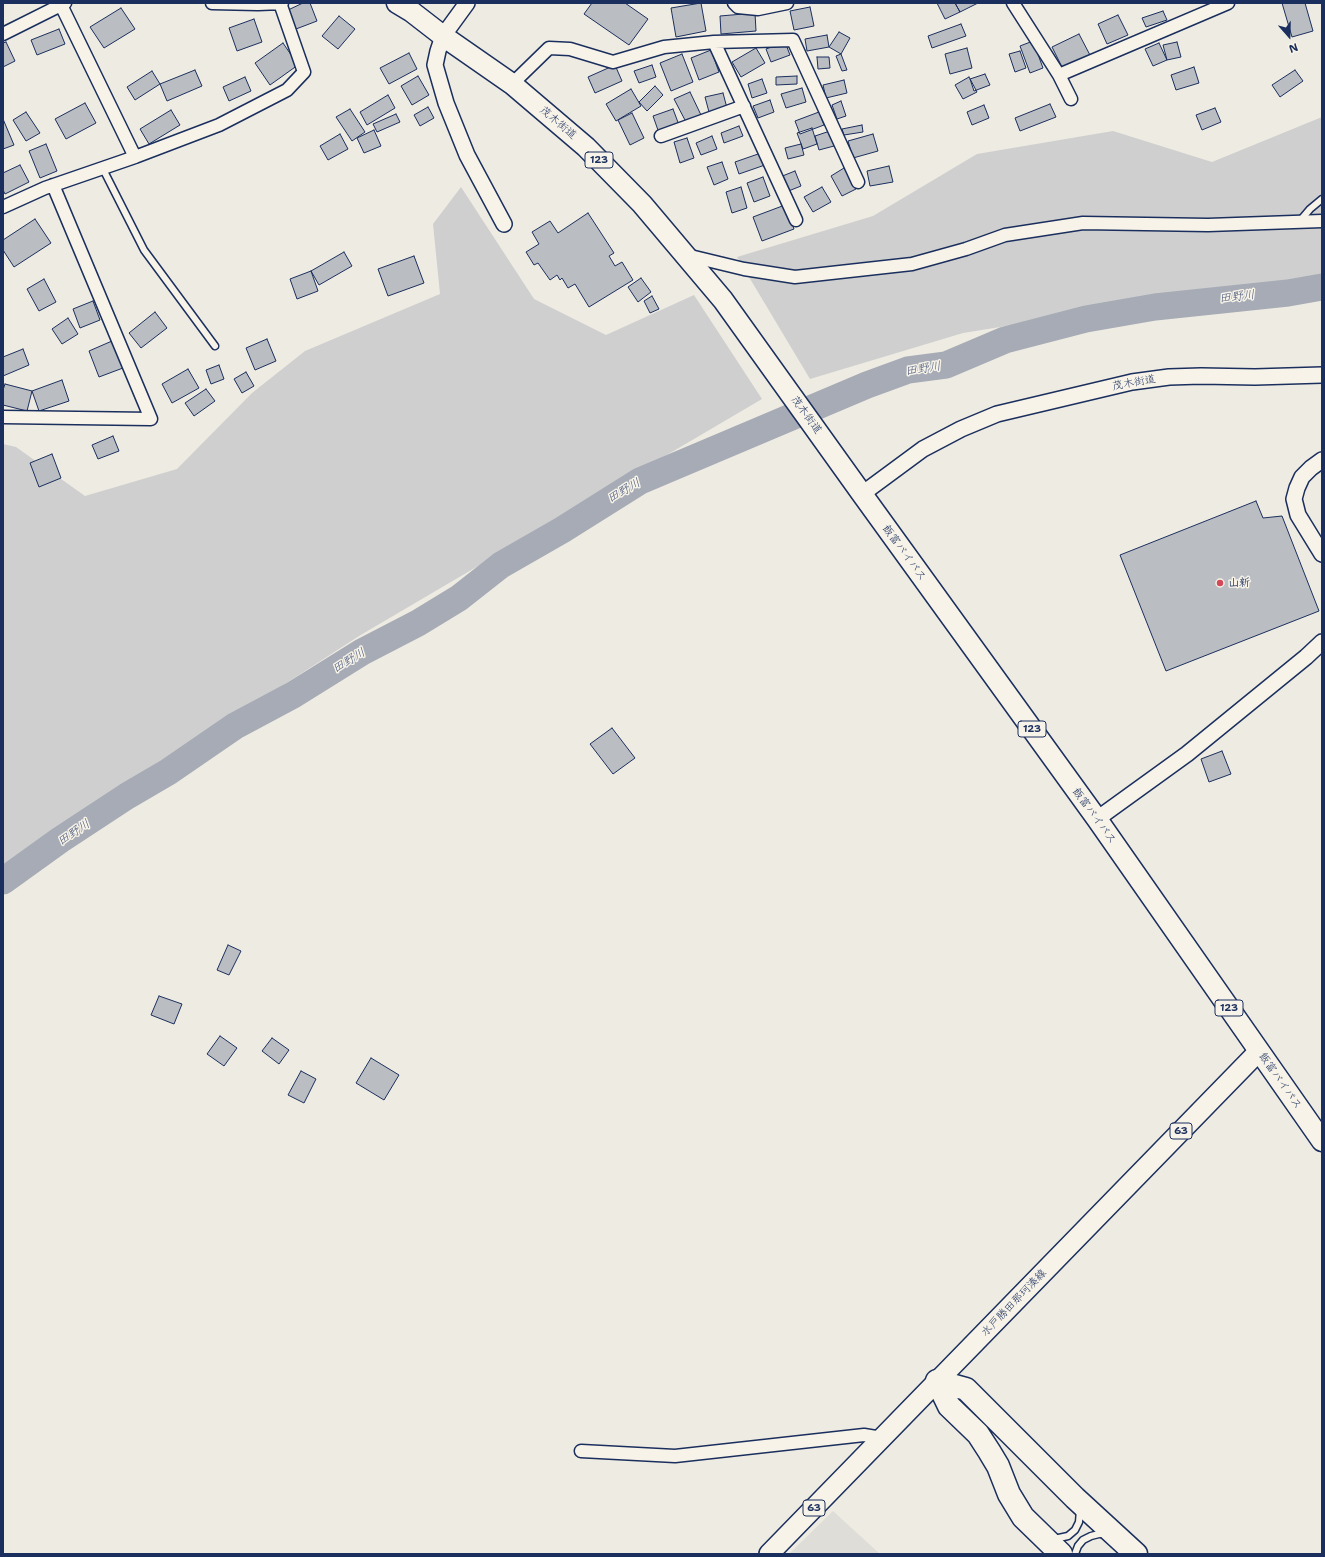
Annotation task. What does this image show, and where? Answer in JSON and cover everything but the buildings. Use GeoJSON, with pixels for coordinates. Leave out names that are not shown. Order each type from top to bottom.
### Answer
{"type":"FeatureCollection","features":[{"type":"Feature","properties":{"kind":"highway","name":"茂木街道"},"geometry":{"type":"LineString","coordinates":[[397,3],[412,12],[443,36],[512,84],[586,147],[642,204],[723,300],[862,494]]}},
{"type":"Feature","properties":{"kind":"highway","name":"飯富バイパス"},"geometry":{"type":"LineString","coordinates":[[862,494],[1097,819],[1322,1141]]}},
{"type":"Feature","properties":{"kind":"highway"},"geometry":{"type":"LineString","coordinates":[[938,1381],[966,1389],[1075,1498],[1130,1548]]}},
{"type":"Feature","properties":{"kind":"highway"},"geometry":{"type":"LineString","coordinates":[[938,1381],[949,1406],[978,1434],[989,1451],[998,1466],[1009,1494],[1023,1517],[1061,1554]]}},
{"type":"Feature","properties":{"kind":"main road","name":"水戸勝田那珂湊線"},"geometry":{"type":"LineString","coordinates":[[769,1554],[1259,1051]]}},
{"type":"Feature","properties":{"kind":"street"},"geometry":{"type":"LineString","coordinates":[[3,207],[45,188],[135,157],[219,125],[287,90],[304,72],[281,3],[212,3]]}},
{"type":"Feature","properties":{"kind":"street"},"geometry":{"type":"LineString","coordinates":[[467,3],[443,36],[435,66],[442,91],[467,155],[504,224]]}},
{"type":"Feature","properties":{"kind":"street"},"geometry":{"type":"LineString","coordinates":[[734,3],[738,7],[758,9],[787,3]]}},
{"type":"Feature","properties":{"kind":"street"},"geometry":{"type":"LineString","coordinates":[[1013,3],[1059,75],[1071,99]]}},
{"type":"Feature","properties":{"kind":"street"},"geometry":{"type":"LineString","coordinates":[[1059,75],[1228,3]]}},
{"type":"Feature","properties":{"kind":"street"},"geometry":{"type":"LineString","coordinates":[[3,34],[63,4],[135,157]]}},
{"type":"Feature","properties":{"kind":"street"},"geometry":{"type":"LineString","coordinates":[[512,84],[549,48],[570,49],[612,62],[664,47],[714,42],[793,40],[858,182]]}},
{"type":"Feature","properties":{"kind":"street"},"geometry":{"type":"LineString","coordinates":[[714,42],[796,220]]}},
{"type":"Feature","properties":{"kind":"street"},"geometry":{"type":"LineString","coordinates":[[661,136],[744,106]]}},
{"type":"Feature","properties":{"kind":"street"},"geometry":{"type":"LineString","coordinates":[[3,417],[151,419],[53,185]]}},
{"type":"Feature","properties":{"kind":"street"},"geometry":{"type":"LineString","coordinates":[[686,255],[744,269],[795,277],[912,264],[966,249],[1005,235],[1083,223],[1208,225],[1322,221]]}},
{"type":"Feature","properties":{"kind":"street","name":"茂木街道"},"geometry":{"type":"LineString","coordinates":[[862,494],[923,449],[961,429],[997,414],[1132,382],[1169,377],[1322,375]]}},
{"type":"Feature","properties":{"kind":"street"},"geometry":{"type":"LineString","coordinates":[[1322,460],[1302,476],[1296,488],[1294,499],[1298,515],[1322,554]]}},
{"type":"Feature","properties":{"kind":"street"},"geometry":{"type":"LineString","coordinates":[[1097,819],[1187,754],[1306,657],[1322,642]]}},
{"type":"Feature","properties":{"kind":"street"},"geometry":{"type":"LineString","coordinates":[[581,1451],[675,1456],[864,1435],[882,1438]]}},
{"type":"Feature","properties":{"kind":"lane"},"geometry":{"type":"LineString","coordinates":[[103,168],[144,250],[215,346]]}},
{"type":"Feature","properties":{"kind":"lane"},"geometry":{"type":"LineString","coordinates":[[1299,222],[1310,209],[1322,199]]}},
{"type":"Feature","properties":{"kind":"lane"},"geometry":{"type":"LineString","coordinates":[[1040,1534],[1054,1539],[1063,1538],[1075,1530],[1079,1522],[1080,1514],[1079,1506],[1075,1498]]}},
{"type":"Feature","properties":{"kind":"lane"},"geometry":{"type":"LineString","coordinates":[[1075,1554],[1078,1546],[1083,1540],[1099,1534],[1107,1534],[1130,1548]]}},
{"type":"Feature","properties":{"kind":"shaded area"},"geometry":{"type":"Polygon","coordinates":[[[1322,117],[1322,275],[963,333],[810,379],[737,257],[873,216],[977,154],[1113,131],[1212,162],[1322,117]]]}},
{"type":"Feature","properties":{"kind":"shaded area"},"geometry":{"type":"Polygon","coordinates":[[[461,187],[534,299],[606,335],[694,295],[762,399],[359,636],[3,867],[3,444],[16,447],[85,496],[177,469],[252,393],[305,351],[440,294],[433,224],[461,187]]]}},
{"type":"Feature","properties":{"kind":"shaded area"},"geometry":{"type":"Polygon","coordinates":[[[833,1511],[880,1554],[789,1554],[833,1511]]]}},
{"type":"Feature","properties":{"kind":"waterway","name":"田野川"},"geometry":{"type":"LineString","coordinates":[[3,881],[60,840],[127,796],[168,772],[235,726],[293,695],[362,652],[418,623],[459,598],[501,565],[562,530],[640,481],[867,385],[908,370],[946,365],[1005,340],[1086,319],[1155,307],[1288,293],[1322,287]]}},
{"type":"Feature","properties":{"kind":"place","name":"山新"},"geometry":{"type":"Point","coordinates":[1220,583]}}]}
